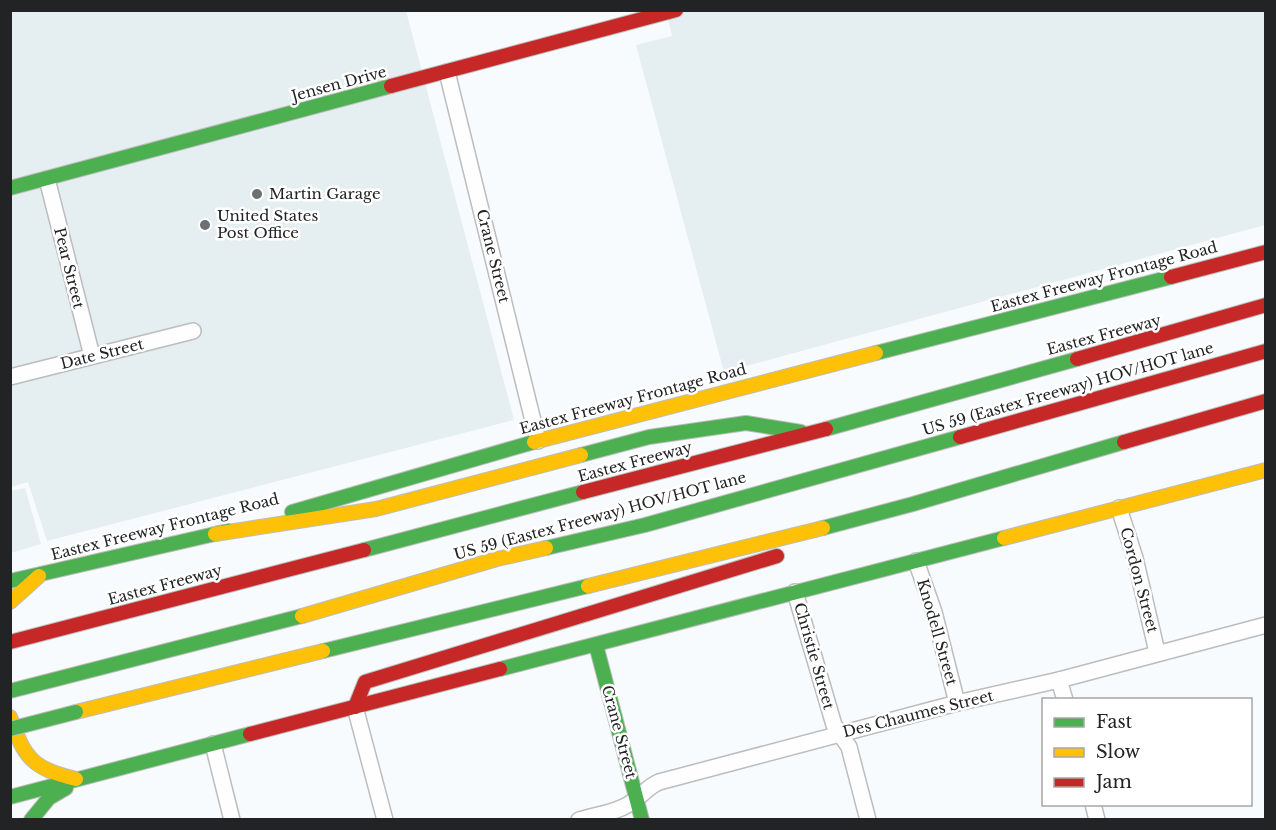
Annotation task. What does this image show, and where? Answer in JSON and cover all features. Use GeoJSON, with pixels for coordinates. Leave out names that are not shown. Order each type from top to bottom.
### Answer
{"type":"FeatureCollection","features":[{"type":"Feature","properties":{"kind":"main road","name":"Jensen Drive"},"geometry":{"type":"LineString","coordinates":[[10,188],[676,10]]}},
{"type":"Feature","properties":{"kind":"main road","name":"Eastex Freeway Frontage Road"},"geometry":{"type":"LineString","coordinates":[[10,581],[215,534],[538,441],[1266,252]]}},
{"type":"Feature","properties":{"kind":"main road","name":"Eastex Freeway"},"geometry":{"type":"LineString","coordinates":[[10,642],[811,433],[1266,305]]}},
{"type":"Feature","properties":{"kind":"main road","name":"US 59 (Eastex Freeway) HOV/HOT lane"},"geometry":{"type":"LineString","coordinates":[[64,671],[314,601],[645,525],[1266,351]]}},
{"type":"Feature","properties":{"kind":"main road"},"geometry":{"type":"LineString","coordinates":[[10,729],[830,526],[1266,401]]}},
{"type":"Feature","properties":{"kind":"main road"},"geometry":{"type":"LineString","coordinates":[[215,534],[376,509],[649,437],[746,423],[811,433]]}},
{"type":"Feature","properties":{"kind":"main road"},"geometry":{"type":"LineString","coordinates":[[10,797],[1266,470]]}},
{"type":"Feature","properties":{"kind":"main road"},"geometry":{"type":"LineString","coordinates":[[355,707],[365,682],[791,552],[830,526]]}},
{"type":"Feature","properties":{"kind":"main road"},"geometry":{"type":"LineString","coordinates":[[10,602],[41,574]]}},
{"type":"Feature","properties":{"kind":"main road","name":"Crane Street"},"geometry":{"type":"LineString","coordinates":[[596,645],[642,819]]}},
{"type":"Feature","properties":{"kind":"main road"},"geometry":{"type":"LineString","coordinates":[[10,678],[64,671]]}},
{"type":"Feature","properties":{"kind":"main road"},"geometry":{"type":"LineString","coordinates":[[10,691],[64,671]]}},
{"type":"Feature","properties":{"kind":"main road"},"geometry":{"type":"LineString","coordinates":[[10,717],[20,744],[34,764],[51,773],[79,780]]}},
{"type":"Feature","properties":{"kind":"main road"},"geometry":{"type":"LineString","coordinates":[[31,819],[49,798],[79,780]]}},
{"type":"Feature","properties":{"kind":"street","name":"Crane Street"},"geometry":{"type":"LineString","coordinates":[[447,72],[538,441]]}},
{"type":"Feature","properties":{"kind":"street","name":"Pear Street"},"geometry":{"type":"LineString","coordinates":[[46,179],[92,356]]}},
{"type":"Feature","properties":{"kind":"street","name":"Date Street"},"geometry":{"type":"LineString","coordinates":[[10,377],[193,331]]}},
{"type":"Feature","properties":{"kind":"street","name":"Cordon Street"},"geometry":{"type":"LineString","coordinates":[[1119,508],[1135,558],[1158,652]]}},
{"type":"Feature","properties":{"kind":"street","name":"Knodell Street"},"geometry":{"type":"LineString","coordinates":[[916,561],[934,612],[957,703]]}},
{"type":"Feature","properties":{"kind":"street","name":"Christie Street"},"geometry":{"type":"LineString","coordinates":[[795,592],[834,725],[849,747],[868,819]]}},
{"type":"Feature","properties":{"kind":"street","name":"Des Chaumes Street"},"geometry":{"type":"LineString","coordinates":[[579,819],[622,808],[637,799],[649,786],[659,782],[840,733],[1059,680],[1266,625]]}},
{"type":"Feature","properties":{"kind":"street"},"geometry":{"type":"LineString","coordinates":[[1059,680],[1065,698]]}},
{"type":"Feature","properties":{"kind":"street"},"geometry":{"type":"LineString","coordinates":[[355,707],[386,819]]}},
{"type":"Feature","properties":{"kind":"street"},"geometry":{"type":"LineString","coordinates":[[213,744],[232,819]]}},
{"type":"Feature","properties":{"kind":"shaded area"},"geometry":{"type":"Polygon","coordinates":[[[11,11],[406,11],[514,420],[47,541],[28,482],[11,487],[11,11]]]}},
{"type":"Feature","properties":{"kind":"shaded area"},"geometry":{"type":"Polygon","coordinates":[[[666,11],[1265,11],[1265,225],[724,372],[636,45],[672,36],[666,11]]]}},
{"type":"Feature","properties":{"kind":"shaded area"},"geometry":{"type":"Polygon","coordinates":[[[25,488],[41,544],[11,553],[11,491],[25,488]]]}},
{"type":"Feature","properties":{"kind":"traffic: fast"},"geometry":{"type":"LineString","coordinates":[[10,188],[391,86]]}},
{"type":"Feature","properties":{"kind":"traffic: fast"},"geometry":{"type":"LineString","coordinates":[[876,353],[1171,277]]}},
{"type":"Feature","properties":{"kind":"traffic: fast"},"geometry":{"type":"LineString","coordinates":[[826,429],[1077,359]]}},
{"type":"Feature","properties":{"kind":"traffic: fast"},"geometry":{"type":"LineString","coordinates":[[581,455],[649,437],[746,423],[801,432]]}},
{"type":"Feature","properties":{"kind":"traffic: fast"},"geometry":{"type":"LineString","coordinates":[[546,548],[645,525],[960,437]]}},
{"type":"Feature","properties":{"kind":"traffic: fast"},"geometry":{"type":"LineString","coordinates":[[292,512],[534,442]]}},
{"type":"Feature","properties":{"kind":"traffic: fast"},"geometry":{"type":"LineString","coordinates":[[823,528],[1124,442]]}},
{"type":"Feature","properties":{"kind":"traffic: fast"},"geometry":{"type":"LineString","coordinates":[[364,550],[583,492]]}},
{"type":"Feature","properties":{"kind":"traffic: fast"},"geometry":{"type":"LineString","coordinates":[[10,581],[228,531]]}},
{"type":"Feature","properties":{"kind":"traffic: fast"},"geometry":{"type":"LineString","coordinates":[[500,669],[1004,538]]}},
{"type":"Feature","properties":{"kind":"traffic: fast"},"geometry":{"type":"LineString","coordinates":[[323,651],[588,586]]}},
{"type":"Feature","properties":{"kind":"traffic: fast"},"geometry":{"type":"LineString","coordinates":[[10,691],[302,616]]}},
{"type":"Feature","properties":{"kind":"traffic: fast"},"geometry":{"type":"LineString","coordinates":[[596,645],[642,820]]}},
{"type":"Feature","properties":{"kind":"traffic: fast"},"geometry":{"type":"LineString","coordinates":[[10,729],[76,712]]}},
{"type":"Feature","properties":{"kind":"traffic: fast"},"geometry":{"type":"LineString","coordinates":[[10,797],[250,734]]}},
{"type":"Feature","properties":{"kind":"traffic: fast"},"geometry":{"type":"LineString","coordinates":[[31,820],[49,798],[66,788]]}},
{"type":"Feature","properties":{"kind":"traffic: slow"},"geometry":{"type":"LineString","coordinates":[[534,442],[876,353]]}},
{"type":"Feature","properties":{"kind":"traffic: slow"},"geometry":{"type":"LineString","coordinates":[[215,534],[376,509],[581,455]]}},
{"type":"Feature","properties":{"kind":"traffic: slow"},"geometry":{"type":"LineString","coordinates":[[1004,538],[1266,470]]}},
{"type":"Feature","properties":{"kind":"traffic: slow"},"geometry":{"type":"LineString","coordinates":[[588,586],[823,528]]}},
{"type":"Feature","properties":{"kind":"traffic: slow"},"geometry":{"type":"LineString","coordinates":[[302,616],[497,559],[546,548]]}},
{"type":"Feature","properties":{"kind":"traffic: slow"},"geometry":{"type":"LineString","coordinates":[[10,602],[39,576]]}},
{"type":"Feature","properties":{"kind":"traffic: slow"},"geometry":{"type":"LineString","coordinates":[[76,712],[323,651]]}},
{"type":"Feature","properties":{"kind":"traffic: slow"},"geometry":{"type":"LineString","coordinates":[[10,717],[20,743],[32,760],[49,771],[76,779]]}},
{"type":"Feature","properties":{"kind":"traffic: jam"},"geometry":{"type":"LineString","coordinates":[[391,86],[676,10]]}},
{"type":"Feature","properties":{"kind":"traffic: jam"},"geometry":{"type":"LineString","coordinates":[[1171,277],[1266,252]]}},
{"type":"Feature","properties":{"kind":"traffic: jam"},"geometry":{"type":"LineString","coordinates":[[1077,359],[1266,305]]}},
{"type":"Feature","properties":{"kind":"traffic: jam"},"geometry":{"type":"LineString","coordinates":[[960,437],[1266,351]]}},
{"type":"Feature","properties":{"kind":"traffic: jam"},"geometry":{"type":"LineString","coordinates":[[1124,442],[1266,401]]}},
{"type":"Feature","properties":{"kind":"traffic: jam"},"geometry":{"type":"LineString","coordinates":[[583,492],[826,429]]}},
{"type":"Feature","properties":{"kind":"traffic: jam"},"geometry":{"type":"LineString","coordinates":[[10,642],[364,550]]}},
{"type":"Feature","properties":{"kind":"traffic: jam"},"geometry":{"type":"LineString","coordinates":[[355,707],[365,682],[777,556]]}},
{"type":"Feature","properties":{"kind":"traffic: jam"},"geometry":{"type":"LineString","coordinates":[[250,734],[500,669]]}},
{"type":"Feature","properties":{"kind":"place","name":"Martin Garage"},"geometry":{"type":"Point","coordinates":[257,194]}},
{"type":"Feature","properties":{"kind":"place","name":"United States Post Office"},"geometry":{"type":"Point","coordinates":[205,225]}}]}
